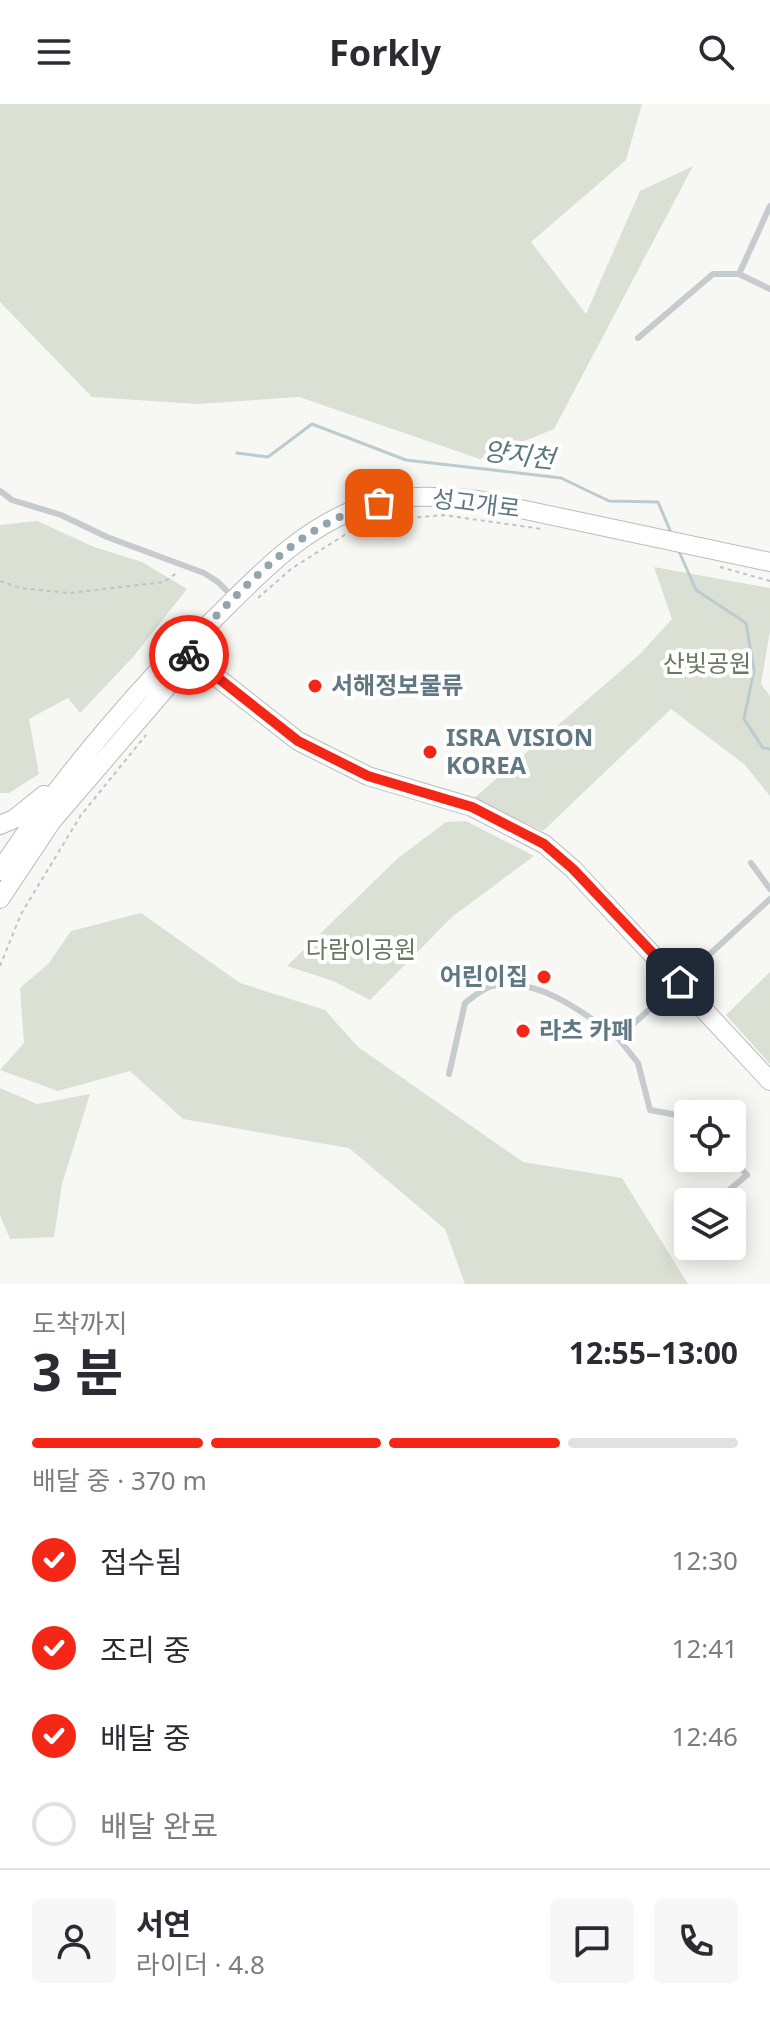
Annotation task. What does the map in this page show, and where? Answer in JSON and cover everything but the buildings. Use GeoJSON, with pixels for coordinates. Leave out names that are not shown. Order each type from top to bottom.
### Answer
{"type":"FeatureCollection","features":[{"type":"Feature","properties":{"kind":"street","name":"성고개로"},"geometry":{"type":"LineString","coordinates":[[0,871],[67,775],[160,669],[277,556],[316,529],[360,508],[399,498],[439,496],[478,500],[770,562]]}},
{"type":"Feature","properties":{"kind":"street","name":"성고개로"},"geometry":{"type":"LineString","coordinates":[[0,899],[16,847],[52,821],[173,680],[182,650]]}},
{"type":"Feature","properties":{"kind":"street"},"geometry":{"type":"LineString","coordinates":[[182,650],[298,741],[368,776],[472,807],[544,844],[573,869],[770,1081]]}},
{"type":"Feature","properties":{"kind":"street"},"geometry":{"type":"LineString","coordinates":[[0,825],[14,819],[67,775]]}},
{"type":"Feature","properties":{"kind":"lane"},"geometry":{"type":"LineString","coordinates":[[739,274],[770,206]]}},
{"type":"Feature","properties":{"kind":"lane"},"geometry":{"type":"LineString","coordinates":[[638,338],[713,274],[739,274],[770,289]]}},
{"type":"Feature","properties":{"kind":"lane"},"geometry":{"type":"LineString","coordinates":[[0,491],[12,500],[61,515],[218,582],[235,599]]}},
{"type":"Feature","properties":{"kind":"lane"},"geometry":{"type":"LineString","coordinates":[[751,863],[770,889]]}},
{"type":"Feature","properties":{"kind":"lane"},"geometry":{"type":"LineString","coordinates":[[618,1038],[770,899]]}},
{"type":"Feature","properties":{"kind":"lane"},"geometry":{"type":"LineString","coordinates":[[449,1074],[465,1003],[490,986],[523,987],[569,1002],[618,1038],[638,1063],[650,1110],[674,1114]]}},
{"type":"Feature","properties":{"kind":"lane"},"geometry":{"type":"LineString","coordinates":[[732,1188],[747,1175],[744,1172]]}},
{"type":"Feature","properties":{"kind":"path"},"geometry":{"type":"LineString","coordinates":[[259,597],[291,569],[365,522],[443,515],[552,531]]}},
{"type":"Feature","properties":{"kind":"path"},"geometry":{"type":"LineString","coordinates":[[717,566],[770,581]]}},
{"type":"Feature","properties":{"kind":"path"},"geometry":{"type":"LineString","coordinates":[[0,581],[20,588],[70,593],[164,582],[186,568]]}},
{"type":"Feature","properties":{"kind":"path"},"geometry":{"type":"LineString","coordinates":[[200,664],[226,625]]}},
{"type":"Feature","properties":{"kind":"path"},"geometry":{"type":"LineString","coordinates":[[0,966],[21,914],[81,815],[150,730]]}},
{"type":"Feature","properties":{"kind":"green space"},"geometry":{"type":"Polygon","coordinates":[[[0,104],[642,104],[626,160],[531,242],[586,314],[640,191],[693,166],[554,429],[480,459],[299,397],[197,404],[92,397],[0,302],[0,104]]]}},
{"type":"Feature","properties":{"kind":"green space"},"geometry":{"type":"Polygon","coordinates":[[[37,521],[94,547],[142,562],[187,589],[133,657],[80,713],[68,698],[29,719],[39,774],[9,793],[0,793],[0,525],[37,521]]]}},
{"type":"Feature","properties":{"kind":"green space","name":"산빛공원"},"geometry":{"type":"Polygon","coordinates":[[[654,567],[770,588],[770,631],[761,684],[770,696],[770,796],[744,764],[671,709],[543,831],[473,799],[640,654],[672,619],[654,567]]]}},
{"type":"Feature","properties":{"kind":"green space","name":"다람이공원"},"geometry":{"type":"Polygon","coordinates":[[[466,821],[534,856],[452,917],[370,1000],[333,981],[287,966],[398,858],[446,822],[466,821]]]}},
{"type":"Feature","properties":{"kind":"green space"},"geometry":{"type":"Polygon","coordinates":[[[141,913],[240,983],[325,1010],[358,1047],[523,1162],[622,1178],[688,1284],[465,1284],[445,1229],[349,1148],[183,1119],[130,1071],[58,1091],[0,1070],[24,1043],[20,988],[49,963],[71,931],[141,913]]]}},
{"type":"Feature","properties":{"kind":"green space"},"geometry":{"type":"Polygon","coordinates":[[[770,972],[770,1064],[726,1015],[770,972]]]}},
{"type":"Feature","properties":{"kind":"green space"},"geometry":{"type":"Polygon","coordinates":[[[0,1088],[37,1104],[90,1094],[62,1184],[54,1237],[10,1239],[0,1215],[0,1088]]]}},
{"type":"Feature","properties":{"kind":"waterway","name":"양지천"},"geometry":{"type":"LineString","coordinates":[[237,453],[268,457],[312,424],[406,460],[561,478],[609,501],[658,502],[672,535]]}},
{"type":"Feature","properties":{"kind":"waterway","name":"양지천"},"geometry":{"type":"LineString","coordinates":[[678,549],[696,590],[746,623],[754,670],[744,719],[763,748],[770,749]]}},
{"type":"Feature","properties":{"kind":"way so far"},"geometry":{"type":"LineString","coordinates":[[189,655],[182,650],[277,556],[316,529],[360,508],[379,503]]}},
{"type":"Feature","properties":{"kind":"place","name":"서해정보물류"},"geometry":{"type":"Point","coordinates":[315,686]}},
{"type":"Feature","properties":{"kind":"place","name":"ISRA VISION KOREA"},"geometry":{"type":"Point","coordinates":[430,752]}},
{"type":"Feature","properties":{"kind":"place","name":"어린이집"},"geometry":{"type":"Point","coordinates":[544,977]}},
{"type":"Feature","properties":{"kind":"place","name":"라츠 카페"},"geometry":{"type":"Point","coordinates":[523,1031]}},
{"type":"Feature","properties":{"kind":"route"},"geometry":{"type":"LineString","coordinates":[[189,655],[298,741],[368,776],[472,807],[544,844],[573,869],[680,982]]}}]}
